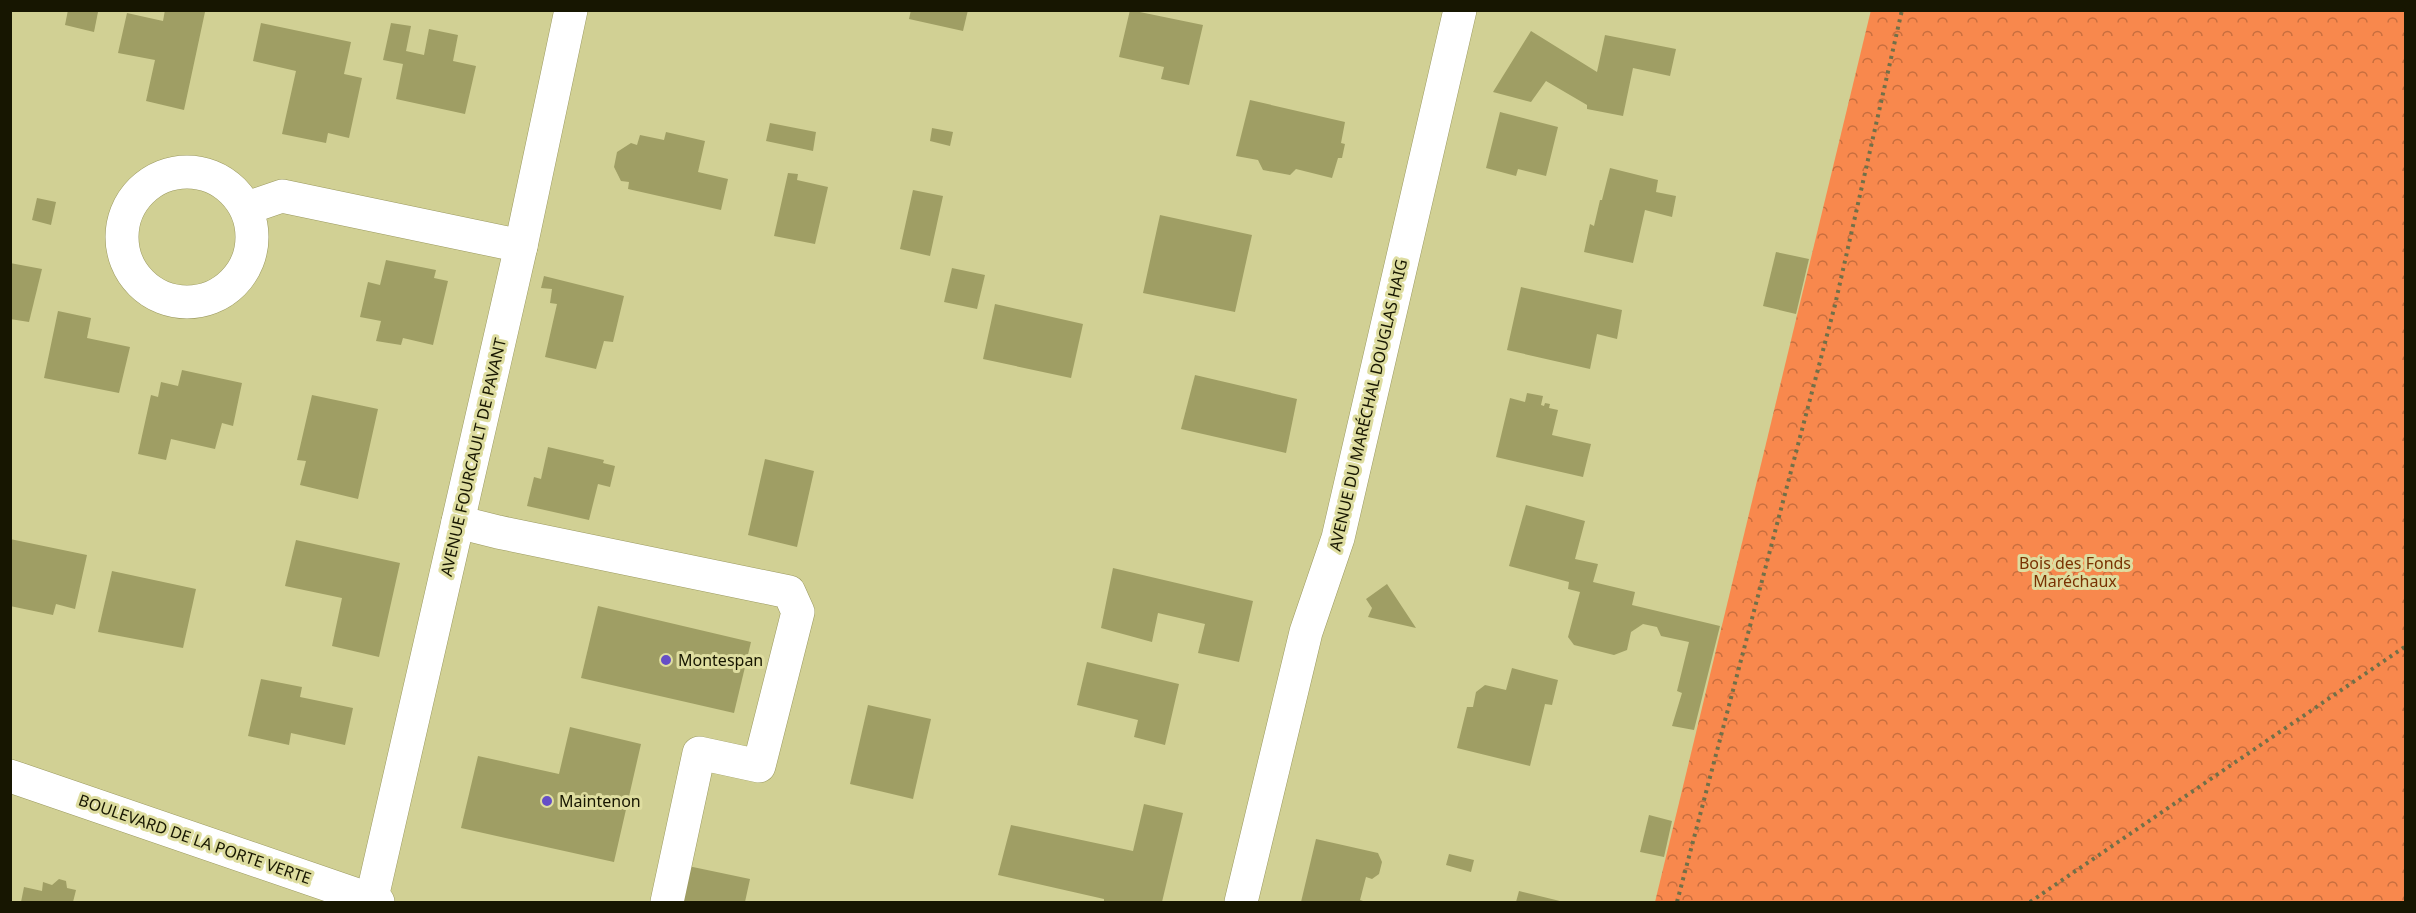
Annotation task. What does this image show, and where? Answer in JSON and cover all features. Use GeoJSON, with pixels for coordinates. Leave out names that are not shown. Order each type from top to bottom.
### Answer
{"type":"FeatureCollection","features":[{"type":"Feature","properties":{"kind":"street","name":"AVENUE FOURCAULT DE PAVANT"},"geometry":{"type":"LineString","coordinates":[[374,902],[521,246],[571,10]]}},
{"type":"Feature","properties":{"kind":"street","name":"AVENUE DU MARÉCHAL DOUGLAS HAIG"},"geometry":{"type":"LineString","coordinates":[[1241,903],[1306,632],[1338,538],[1460,10]]}},
{"type":"Feature","properties":{"kind":"street"},"geometry":{"type":"LineString","coordinates":[[247,208],[282,196],[521,246]]}},
{"type":"Feature","properties":{"kind":"street"},"geometry":{"type":"LineString","coordinates":[[459,522],[789,592],[798,612],[759,766],[699,753],[667,903]]}},
{"type":"Feature","properties":{"kind":"street","name":"BOULEVARD DE LA PORTE VERTE"},"geometry":{"type":"LineString","coordinates":[[10,776],[374,902]]}},
{"type":"Feature","properties":{"kind":"path"},"geometry":{"type":"LineString","coordinates":[[1677,903],[1835,304],[1902,10]]}},
{"type":"Feature","properties":{"kind":"path"},"geometry":{"type":"LineString","coordinates":[[2030,903],[2406,646]]}},
{"type":"Feature","properties":{"kind":"green space","name":"Bois des Fonds Maréchaux"},"geometry":{"type":"Polygon","coordinates":[[[1871,10],[2405,11],[2405,902],[1655,902],[1871,10]]]}},
{"type":"Feature","properties":{"kind":"building"},"geometry":{"type":"Polygon","coordinates":[[[68,10],[98,12],[94,32],[65,25],[68,10]]]}},
{"type":"Feature","properties":{"kind":"building"},"geometry":{"type":"Polygon","coordinates":[[[165,10],[205,12],[184,110],[146,101],[155,60],[118,53],[127,13],[163,21],[165,10]]]}},
{"type":"Feature","properties":{"kind":"building"},"geometry":{"type":"Polygon","coordinates":[[[911,10],[968,10],[963,31],[909,19],[911,10]]]}},
{"type":"Feature","properties":{"kind":"building"},"geometry":{"type":"Polygon","coordinates":[[[1130,10],[1203,25],[1189,85],[1161,79],[1164,67],[1119,57],[1130,10]]]}},
{"type":"Feature","properties":{"kind":"building"},"geometry":{"type":"Polygon","coordinates":[[[261,23],[351,42],[344,74],[362,78],[349,138],[328,133],[326,143],[282,134],[296,71],[253,61],[261,23]]]}},
{"type":"Feature","properties":{"kind":"building"},"geometry":{"type":"Polygon","coordinates":[[[391,23],[411,26],[406,51],[424,55],[429,29],[458,35],[453,61],[476,66],[465,114],[396,99],[403,64],[383,60],[391,23]]]}},
{"type":"Feature","properties":{"kind":"building"},"geometry":{"type":"Polygon","coordinates":[[[1531,31],[1597,72],[1605,35],[1676,49],[1670,76],[1633,68],[1623,116],[1587,109],[1587,105],[1546,81],[1531,102],[1493,92],[1531,31]]]}},
{"type":"Feature","properties":{"kind":"building"},"geometry":{"type":"Polygon","coordinates":[[[1250,100],[1345,122],[1341,143],[1345,144],[1342,158],[1338,158],[1332,178],[1296,169],[1290,175],[1263,170],[1258,160],[1236,156],[1250,100]]]}},
{"type":"Feature","properties":{"kind":"building"},"geometry":{"type":"Polygon","coordinates":[[[1500,112],[1558,127],[1546,176],[1518,169],[1516,176],[1486,168],[1500,112]]]}},
{"type":"Feature","properties":{"kind":"building"},"geometry":{"type":"Polygon","coordinates":[[[770,123],[816,132],[813,151],[766,141],[770,123]]]}},
{"type":"Feature","properties":{"kind":"building"},"geometry":{"type":"Polygon","coordinates":[[[932,128],[953,132],[950,146],[930,141],[932,128]]]}},
{"type":"Feature","properties":{"kind":"building"},"geometry":{"type":"Polygon","coordinates":[[[666,132],[705,141],[698,172],[728,179],[721,210],[628,189],[629,182],[621,181],[614,167],[617,152],[631,143],[637,145],[640,135],[664,140],[666,132]]]}},
{"type":"Feature","properties":{"kind":"building"},"geometry":{"type":"Polygon","coordinates":[[[1610,168],[1658,180],[1656,192],[1676,196],[1672,217],[1645,210],[1633,263],[1584,252],[1590,224],[1594,226],[1610,168]]]}},
{"type":"Feature","properties":{"kind":"building"},"geometry":{"type":"Polygon","coordinates":[[[788,173],[798,174],[797,180],[828,187],[815,244],[774,236],[788,173]]]}},
{"type":"Feature","properties":{"kind":"building"},"geometry":{"type":"Polygon","coordinates":[[[913,190],[943,196],[930,256],[900,249],[913,190]]]}},
{"type":"Feature","properties":{"kind":"building"},"geometry":{"type":"Polygon","coordinates":[[[37,198],[56,202],[51,225],[32,220],[37,198]]]}},
{"type":"Feature","properties":{"kind":"building"},"geometry":{"type":"Polygon","coordinates":[[[1160,215],[1252,235],[1235,312],[1143,293],[1160,215]]]}},
{"type":"Feature","properties":{"kind":"building"},"geometry":{"type":"Polygon","coordinates":[[[1776,252],[1809,259],[1796,314],[1763,306],[1776,252]]]}},
{"type":"Feature","properties":{"kind":"building"},"geometry":{"type":"Polygon","coordinates":[[[386,260],[436,270],[434,278],[448,281],[433,345],[403,338],[401,345],[376,341],[381,321],[360,317],[368,282],[380,285],[386,260]]]}},
{"type":"Feature","properties":{"kind":"building"},"geometry":{"type":"Polygon","coordinates":[[[10,263],[42,269],[29,322],[10,319],[10,263]]]}},
{"type":"Feature","properties":{"kind":"building"},"geometry":{"type":"Polygon","coordinates":[[[952,268],[985,275],[977,309],[944,302],[952,268]]]}},
{"type":"Feature","properties":{"kind":"building"},"geometry":{"type":"Polygon","coordinates":[[[544,276],[624,296],[613,342],[604,341],[596,369],[545,357],[557,304],[550,303],[552,289],[541,288],[544,276]]]}},
{"type":"Feature","properties":{"kind":"building"},"geometry":{"type":"Polygon","coordinates":[[[1521,287],[1622,310],[1617,339],[1597,334],[1590,369],[1507,350],[1521,287]]]}},
{"type":"Feature","properties":{"kind":"building"},"geometry":{"type":"Polygon","coordinates":[[[995,304],[1083,324],[1071,378],[983,359],[995,304]]]}},
{"type":"Feature","properties":{"kind":"building"},"geometry":{"type":"Polygon","coordinates":[[[58,311],[91,318],[87,338],[130,347],[119,393],[44,378],[58,311]]]}},
{"type":"Feature","properties":{"kind":"building"},"geometry":{"type":"Polygon","coordinates":[[[182,370],[242,383],[233,426],[222,423],[215,449],[171,439],[166,460],[138,454],[151,395],[158,397],[161,382],[178,386],[182,370]]]}},
{"type":"Feature","properties":{"kind":"building"},"geometry":{"type":"Polygon","coordinates":[[[1195,375],[1297,399],[1286,453],[1181,429],[1195,375]]]}},
{"type":"Feature","properties":{"kind":"building"},"geometry":{"type":"Polygon","coordinates":[[[1527,393],[1543,396],[1541,405],[1550,404],[1549,408],[1558,410],[1552,435],[1591,444],[1583,477],[1496,457],[1510,398],[1525,402],[1527,393]]]}},
{"type":"Feature","properties":{"kind":"building"},"geometry":{"type":"Polygon","coordinates":[[[312,395],[378,409],[358,499],[300,485],[306,461],[297,460],[312,395]]]}},
{"type":"Feature","properties":{"kind":"building"},"geometry":{"type":"Polygon","coordinates":[[[548,447],[604,460],[603,463],[615,466],[610,487],[598,484],[589,520],[527,506],[534,477],[541,479],[548,447]]]}},
{"type":"Feature","properties":{"kind":"building"},"geometry":{"type":"Polygon","coordinates":[[[765,459],[814,471],[797,547],[748,535],[765,459]]]}},
{"type":"Feature","properties":{"kind":"building"},"geometry":{"type":"Polygon","coordinates":[[[1526,505],[1585,521],[1575,559],[1598,564],[1593,582],[1635,592],[1632,605],[1720,626],[1694,730],[1672,726],[1682,693],[1677,691],[1689,642],[1661,636],[1657,627],[1643,624],[1631,632],[1627,650],[1614,655],[1574,645],[1568,637],[1580,592],[1568,589],[1569,582],[1509,566],[1526,505]]]}},
{"type":"Feature","properties":{"kind":"building"},"geometry":{"type":"Polygon","coordinates":[[[10,539],[87,555],[75,609],[56,604],[53,615],[10,606],[10,539]]]}},
{"type":"Feature","properties":{"kind":"building"},"geometry":{"type":"Polygon","coordinates":[[[296,540],[400,563],[379,657],[332,646],[342,598],[285,586],[296,540]]]}},
{"type":"Feature","properties":{"kind":"building"},"geometry":{"type":"Polygon","coordinates":[[[1113,568],[1253,601],[1239,662],[1198,653],[1205,624],[1158,613],[1152,642],[1101,628],[1113,568]]]}},
{"type":"Feature","properties":{"kind":"building"},"geometry":{"type":"Polygon","coordinates":[[[112,571],[196,589],[183,648],[98,632],[112,571]]]}},
{"type":"Feature","properties":{"kind":"building"},"geometry":{"type":"Polygon","coordinates":[[[1387,584],[1416,628],[1368,617],[1372,608],[1366,599],[1387,584]]]}},
{"type":"Feature","properties":{"kind":"building","name":"Montespan"},"geometry":{"type":"Polygon","coordinates":[[[598,606],[751,642],[734,713],[581,678],[598,606]]]}},
{"type":"Feature","properties":{"kind":"building"},"geometry":{"type":"Polygon","coordinates":[[[1087,662],[1179,684],[1165,745],[1134,737],[1138,720],[1077,705],[1087,662]]]}},
{"type":"Feature","properties":{"kind":"building"},"geometry":{"type":"Polygon","coordinates":[[[1512,668],[1558,680],[1552,705],[1545,704],[1530,766],[1457,748],[1467,707],[1473,707],[1476,692],[1485,685],[1506,690],[1512,668]]]}},
{"type":"Feature","properties":{"kind":"building"},"geometry":{"type":"Polygon","coordinates":[[[261,679],[302,687],[300,697],[353,708],[345,745],[291,733],[289,745],[248,736],[261,679]]]}},
{"type":"Feature","properties":{"kind":"building"},"geometry":{"type":"Polygon","coordinates":[[[868,705],[931,719],[913,799],[850,784],[868,705]]]}},
{"type":"Feature","properties":{"kind":"building","name":"Maintenon"},"geometry":{"type":"Polygon","coordinates":[[[570,727],[641,744],[614,862],[461,828],[478,756],[559,774],[570,727]]]}},
{"type":"Feature","properties":{"kind":"building"},"geometry":{"type":"Polygon","coordinates":[[[1144,804],[1183,813],[1162,902],[1104,902],[1104,899],[998,875],[1011,825],[1133,851],[1144,804]]]}},
{"type":"Feature","properties":{"kind":"building"},"geometry":{"type":"Polygon","coordinates":[[[1649,815],[1672,821],[1664,857],[1640,852],[1649,815]]]}},
{"type":"Feature","properties":{"kind":"building"},"geometry":{"type":"Polygon","coordinates":[[[1316,839],[1378,853],[1382,862],[1379,874],[1372,879],[1366,877],[1360,900],[1366,902],[1301,902],[1316,839]]]}},
{"type":"Feature","properties":{"kind":"building"},"geometry":{"type":"Polygon","coordinates":[[[1449,854],[1474,860],[1471,872],[1446,865],[1449,854]]]}},
{"type":"Feature","properties":{"kind":"building"},"geometry":{"type":"Polygon","coordinates":[[[688,866],[750,879],[745,902],[680,902],[688,866]]]}},
{"type":"Feature","properties":{"kind":"building"},"geometry":{"type":"Polygon","coordinates":[[[59,879],[66,881],[67,888],[76,890],[73,902],[21,902],[24,887],[42,891],[43,882],[52,885],[59,879]]]}},
{"type":"Feature","properties":{"kind":"building"},"geometry":{"type":"Polygon","coordinates":[[[1519,891],[1564,902],[1516,902],[1519,891]]]}},
{"type":"Feature","properties":{"kind":"place","name":"Montespan"},"geometry":{"type":"Point","coordinates":[666,660]}},
{"type":"Feature","properties":{"kind":"place","name":"Maintenon"},"geometry":{"type":"Point","coordinates":[547,801]}}]}
